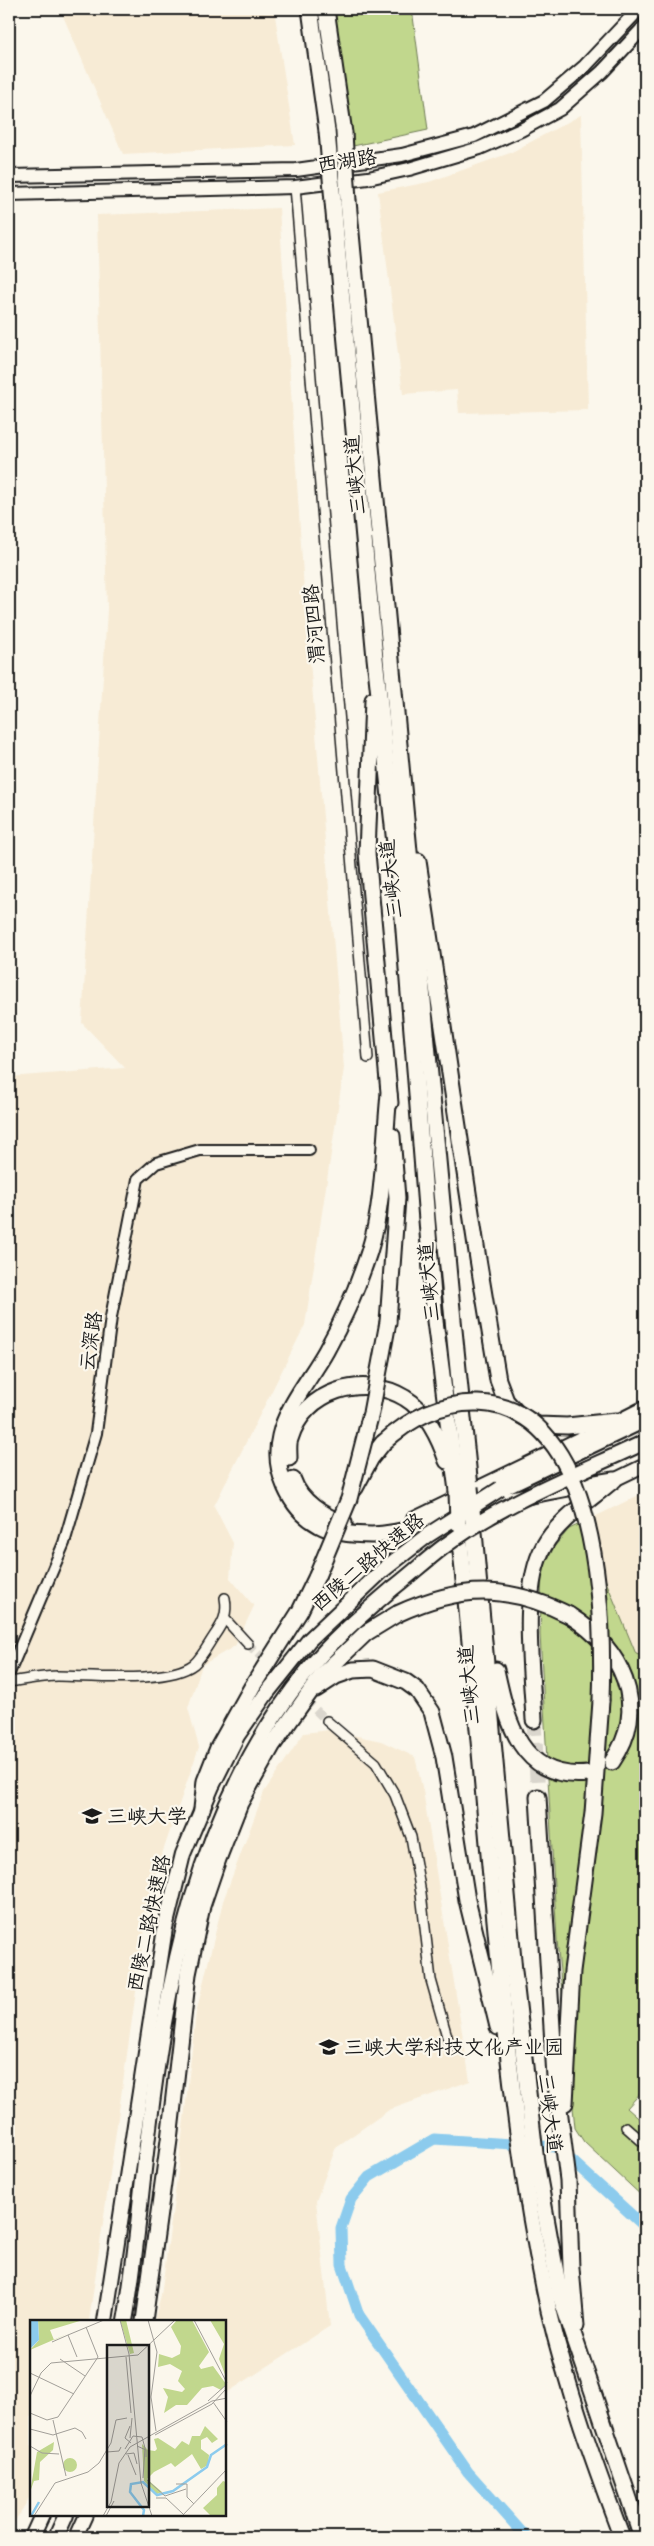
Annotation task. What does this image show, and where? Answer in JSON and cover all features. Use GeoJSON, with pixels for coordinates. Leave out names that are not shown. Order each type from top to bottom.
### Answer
{"type":"FeatureCollection","features":[{"type":"Feature","properties":{"kind":"highway","name":"三峡大道"},"geometry":{"type":"LineString","coordinates":[[310,9],[327,131],[375,658],[403,918],[435,1320],[463,1489],[473,1521],[479,1569],[514,1971],[519,2086],[550,2312],[587,2444],[622,2537]]}},
{"type":"Feature","properties":{"kind":"highway","name":"三峡大道"},"geometry":{"type":"LineString","coordinates":[[326,9],[344,133],[348,201],[400,761],[463,1489],[458,1523],[508,2065],[519,2086]]}},
{"type":"Feature","properties":{"kind":"highway"},"geometry":{"type":"LineString","coordinates":[[349,1499],[371,1413],[388,1322],[397,1198],[367,853],[368,784],[375,658]]}},
{"type":"Feature","properties":{"kind":"highway"},"geometry":{"type":"LineString","coordinates":[[400,761],[426,904],[478,1260],[498,1380],[506,1401],[518,1414],[538,1425],[567,1426],[616,1422]]}},
{"type":"Feature","properties":{"kind":"highway"},"geometry":{"type":"LineString","coordinates":[[389,1094],[376,1229],[347,1310],[326,1351],[290,1410],[280,1436],[278,1457],[281,1475],[288,1494],[300,1511],[320,1526],[353,1534],[372,1535],[436,1522],[536,1493],[614,1480]]}},
{"type":"Feature","properties":{"kind":"highway"},"geometry":{"type":"LineString","coordinates":[[463,1489],[441,1445],[423,1415],[406,1398],[379,1387],[354,1387],[325,1394],[311,1404],[302,1416],[290,1439],[288,1464],[296,1490],[326,1518],[349,1525],[379,1526],[411,1522],[582,1439]]}},
{"type":"Feature","properties":{"kind":"highway"},"geometry":{"type":"LineString","coordinates":[[202,1809],[205,1781],[218,1748],[300,1611],[317,1576],[349,1499],[371,1458],[383,1443],[397,1430],[425,1413],[468,1403],[508,1408],[524,1415],[542,1430],[554,1444],[567,1468],[583,1514],[597,1581],[602,1618],[601,1701],[593,1813],[572,1971],[564,2145]]}},
{"type":"Feature","properties":{"kind":"highway","name":"西陵二路快速路"},"geometry":{"type":"LineString","coordinates":[[105,2320],[163,1937],[183,1854],[237,1736],[266,1694],[309,1640],[383,1570],[428,1535],[481,1499],[645,1420]]}},
{"type":"Feature","properties":{"kind":"highway","name":"西陵二路快速路"},"geometry":{"type":"LineString","coordinates":[[125,2320],[131,2285],[146,2151],[172,1974],[190,1903],[223,1811],[244,1767],[279,1709],[309,1669],[338,1638],[392,1589],[443,1547],[498,1512],[645,1442]]}},
{"type":"Feature","properties":{"kind":"highway"},"geometry":{"type":"LineString","coordinates":[[534,1720],[530,1618],[534,1569],[544,1546],[561,1523],[614,1480]]}},
{"type":"Feature","properties":{"kind":"highway"},"geometry":{"type":"LineString","coordinates":[[479,1569],[496,1669],[511,1729],[525,1752],[544,1766],[572,1776],[588,1774]]}},
{"type":"Feature","properties":{"kind":"highway"},"geometry":{"type":"LineString","coordinates":[[144,2320],[170,2140],[188,1974],[202,1906],[240,1803],[272,1746],[322,1675],[366,1633],[397,1614],[424,1602],[478,1591],[511,1593],[528,1598],[568,1615],[595,1634],[609,1648],[624,1678],[628,1694],[627,1726],[618,1752],[612,1762]]}},
{"type":"Feature","properties":{"kind":"highway"},"geometry":{"type":"LineString","coordinates":[[295,1712],[315,1690],[336,1676],[353,1670],[373,1670],[394,1676],[417,1690],[425,1700],[438,1730],[467,1900],[485,1982],[508,2065]]}},
{"type":"Feature","properties":{"kind":"highway"},"geometry":{"type":"LineString","coordinates":[[538,1797],[555,2077],[568,2180],[571,2268],[579,2355]]}},
{"type":"Feature","properties":{"kind":"highway","name":"三峡大道"},"geometry":{"type":"LineString","coordinates":[[529,2162],[560,2295],[642,2537]]}},
{"type":"Feature","properties":{"kind":"highway"},"geometry":{"type":"LineString","coordinates":[[32,2537],[42,2516]]}},
{"type":"Feature","properties":{"kind":"highway"},"geometry":{"type":"LineString","coordinates":[[56,2537],[66,2516]]}},
{"type":"Feature","properties":{"kind":"main road","name":"西湖路"},"geometry":{"type":"LineString","coordinates":[[9,176],[296,170],[402,155],[474,136],[544,101],[585,66],[639,9]]}},
{"type":"Feature","properties":{"kind":"main road","name":"西湖路"},"geometry":{"type":"LineString","coordinates":[[9,194],[295,187],[368,178],[409,169],[480,148],[521,130],[560,109],[602,72],[645,26]]}},
{"type":"Feature","properties":{"kind":"main road"},"geometry":{"type":"LineString","coordinates":[[582,1439],[645,1407]]}},
{"type":"Feature","properties":{"kind":"main road"},"geometry":{"type":"LineString","coordinates":[[614,1480],[645,1465]]}},
{"type":"Feature","properties":{"kind":"main road"},"geometry":{"type":"LineString","coordinates":[[76,2537],[86,2516]]}},
{"type":"Feature","properties":{"kind":"street","name":"渭河四路"},"geometry":{"type":"LineString","coordinates":[[295,187],[368,1058]]}},
{"type":"Feature","properties":{"kind":"street","name":"云深路"},"geometry":{"type":"LineString","coordinates":[[9,1673],[64,1543],[96,1433],[111,1317],[138,1179],[156,1163],[200,1150],[309,1150]]}},
{"type":"Feature","properties":{"kind":"street"},"geometry":{"type":"LineString","coordinates":[[9,1682],[56,1676],[125,1677],[177,1672],[194,1664],[224,1619],[227,1609],[224,1598]]}},
{"type":"Feature","properties":{"kind":"street"},"geometry":{"type":"LineString","coordinates":[[224,1619],[248,1644]]}},
{"type":"Feature","properties":{"kind":"street"},"geometry":{"type":"LineString","coordinates":[[327,1721],[376,1763],[395,1795],[411,1837],[421,1893],[431,1980],[450,2047]]}},
{"type":"Feature","properties":{"kind":"street"},"geometry":{"type":"LineString","coordinates":[[626,2127],[645,2144]]}},
{"type":"Feature","properties":{"kind":"shaded area"},"geometry":{"type":"Polygon","coordinates":[[[60,9],[274,9],[295,145],[123,154],[60,9]]]}},
{"type":"Feature","properties":{"kind":"shaded area"},"geometry":{"type":"Polygon","coordinates":[[[581,115],[588,410],[459,413],[457,390],[403,394],[378,192],[429,182],[510,153],[581,115]]]}},
{"type":"Feature","properties":{"kind":"shaded area"},"geometry":{"type":"Polygon","coordinates":[[[279,208],[304,590],[344,1068],[305,1325],[214,1506],[233,1543],[230,1578],[254,1606],[235,1646],[202,1665],[188,1708],[199,1747],[151,1886],[89,2320],[30,2320],[30,2497],[9,2531],[9,1077],[125,1068],[82,1023],[107,610],[97,215],[279,208]]]}},
{"type":"Feature","properties":{"kind":"shaded area"},"geometry":{"type":"Polygon","coordinates":[[[645,1492],[645,1656],[636,1655],[582,1523],[645,1492]]]}},
{"type":"Feature","properties":{"kind":"shaded area","name":"三峡大学科技文化产业园"},"geometry":{"type":"Polygon","coordinates":[[[329,1730],[381,1741],[415,1757],[423,1791],[470,2081],[389,2110],[336,2147],[316,2201],[330,2326],[226,2393],[226,2320],[154,2320],[161,2295],[179,2164],[196,2013],[223,1901],[264,1792],[304,1733],[329,1730]]]}},
{"type":"Feature","properties":{"kind":"green space"},"geometry":{"type":"Polygon","coordinates":[[[332,9],[412,9],[428,130],[353,146],[332,9]]]}},
{"type":"Feature","properties":{"kind":"green space"},"geometry":{"type":"Polygon","coordinates":[[[582,1523],[636,1654],[645,1656],[645,2088],[627,2108],[645,2124],[645,2199],[584,2142],[575,2128],[557,1940],[540,1634],[542,1571],[554,1547],[569,1529],[582,1523]]]}},
{"type":"Feature","properties":{"kind":"waterway"},"geometry":{"type":"LineString","coordinates":[[526,2537],[468,2472],[359,2315],[342,2265],[341,2228],[351,2199],[369,2177],[434,2139],[557,2147],[645,2227]]}},
{"type":"Feature","properties":{"kind":"tunnel"},"geometry":{"type":"LineString","coordinates":[[248,1644],[327,1721]]}},
{"type":"Feature","properties":{"kind":"tunnel"},"geometry":{"type":"LineString","coordinates":[[534,1720],[538,1797]]}},
{"type":"Feature","properties":{"kind":"place","name":"三峡大学"},"geometry":{"type":"Point","coordinates":[92,1816]}},
{"type":"Feature","properties":{"kind":"place","name":"三峡大学科技文化产业园"},"geometry":{"type":"Point","coordinates":[329,2047]}}]}
